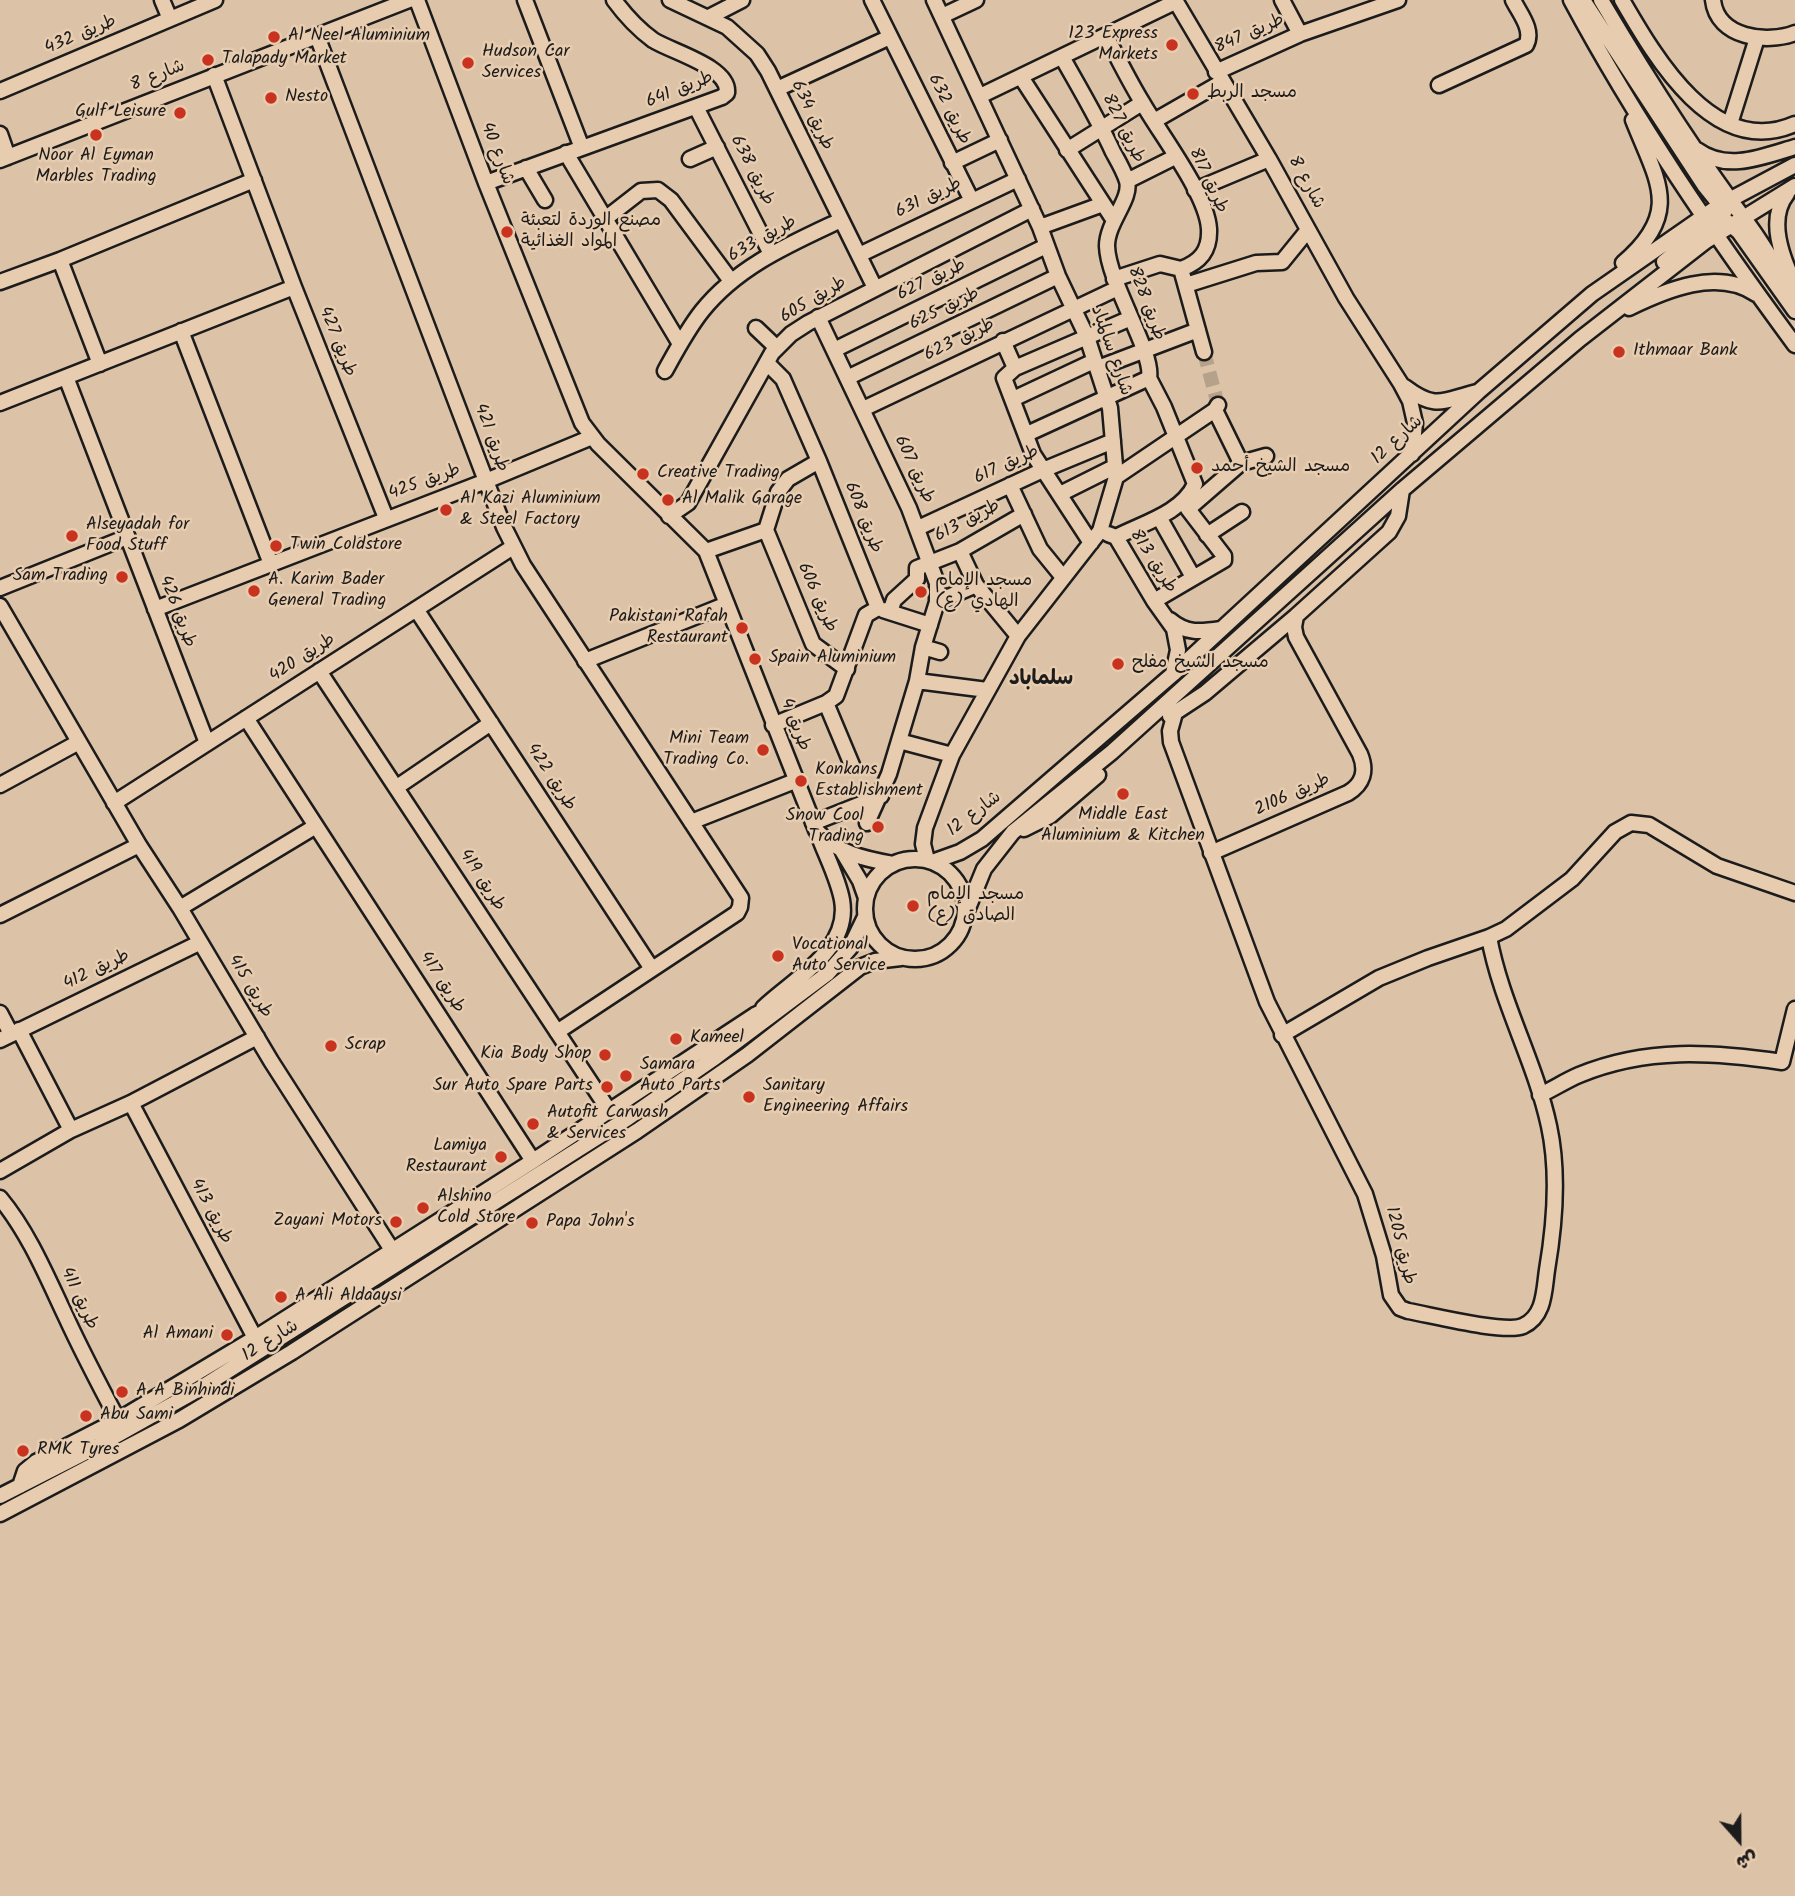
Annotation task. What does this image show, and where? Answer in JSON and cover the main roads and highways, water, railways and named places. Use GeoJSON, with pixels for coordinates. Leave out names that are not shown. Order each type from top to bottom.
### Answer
{"type":"FeatureCollection","features":[{"type":"Feature","properties":{"kind":"tunnel"},"geometry":{"type":"LineString","coordinates":[[1204,352],[1218,405]]}},
{"type":"Feature","properties":{"kind":"place","name":"Al Neel Aluminium"},"geometry":{"type":"Point","coordinates":[274,37]}},
{"type":"Feature","properties":{"kind":"place","name":"123 Express Markets"},"geometry":{"type":"Point","coordinates":[1172,45]}},
{"type":"Feature","properties":{"kind":"place","name":"Talapady Market"},"geometry":{"type":"Point","coordinates":[208,60]}},
{"type":"Feature","properties":{"kind":"place","name":"Hudson Car Services"},"geometry":{"type":"Point","coordinates":[468,63]}},
{"type":"Feature","properties":{"kind":"place","name":"مسجد الربط"},"geometry":{"type":"Point","coordinates":[1193,94]}},
{"type":"Feature","properties":{"kind":"place","name":"Nesto"},"geometry":{"type":"Point","coordinates":[271,98]}},
{"type":"Feature","properties":{"kind":"place","name":"Gulf Leisure"},"geometry":{"type":"Point","coordinates":[180,113]}},
{"type":"Feature","properties":{"kind":"place","name":"Noor Al Eyman Marbles Trading"},"geometry":{"type":"Point","coordinates":[96,135]}},
{"type":"Feature","properties":{"kind":"place","name":"مصنع الوردة لتعبئة المواد الغذائية"},"geometry":{"type":"Point","coordinates":[507,232]}},
{"type":"Feature","properties":{"kind":"place","name":"Ithmaar Bank"},"geometry":{"type":"Point","coordinates":[1619,352]}},
{"type":"Feature","properties":{"kind":"place","name":"مسجد الشيخ أحمد"},"geometry":{"type":"Point","coordinates":[1197,468]}},
{"type":"Feature","properties":{"kind":"place","name":"Creative Trading"},"geometry":{"type":"Point","coordinates":[643,474]}},
{"type":"Feature","properties":{"kind":"place","name":"Al Malik Garage"},"geometry":{"type":"Point","coordinates":[668,500]}},
{"type":"Feature","properties":{"kind":"place","name":"Al Kazi Aluminium & Steel Factory"},"geometry":{"type":"Point","coordinates":[446,510]}},
{"type":"Feature","properties":{"kind":"place","name":"Alseyadah for Food Stuff"},"geometry":{"type":"Point","coordinates":[72,536]}},
{"type":"Feature","properties":{"kind":"place","name":"Twin Coldstore"},"geometry":{"type":"Point","coordinates":[276,546]}},
{"type":"Feature","properties":{"kind":"place","name":"Sam Trading"},"geometry":{"type":"Point","coordinates":[122,577]}},
{"type":"Feature","properties":{"kind":"place","name":"A. Karim Bader General Trading"},"geometry":{"type":"Point","coordinates":[254,591]}},
{"type":"Feature","properties":{"kind":"place","name":"مسجد الإمام الهادي (ع)"},"geometry":{"type":"Point","coordinates":[921,592]}},
{"type":"Feature","properties":{"kind":"place","name":"Pakistani Rafah Restaurant"},"geometry":{"type":"Point","coordinates":[742,628]}},
{"type":"Feature","properties":{"kind":"place","name":"Spain Aluminium"},"geometry":{"type":"Point","coordinates":[755,659]}},
{"type":"Feature","properties":{"kind":"place","name":"مسجد الشيخ مفلح"},"geometry":{"type":"Point","coordinates":[1118,664]}},
{"type":"Feature","properties":{"kind":"place","name":"Mini Team Trading Co."},"geometry":{"type":"Point","coordinates":[763,750]}},
{"type":"Feature","properties":{"kind":"place","name":"Konkans Establishment"},"geometry":{"type":"Point","coordinates":[801,781]}},
{"type":"Feature","properties":{"kind":"place","name":"Middle East Aluminium & Kitchen"},"geometry":{"type":"Point","coordinates":[1123,794]}},
{"type":"Feature","properties":{"kind":"place","name":"Snow Cool Trading"},"geometry":{"type":"Point","coordinates":[878,827]}},
{"type":"Feature","properties":{"kind":"place","name":"مسجد الإمام الصادق (ع)"},"geometry":{"type":"Point","coordinates":[913,906]}},
{"type":"Feature","properties":{"kind":"place","name":"Vocational Auto Service"},"geometry":{"type":"Point","coordinates":[778,956]}},
{"type":"Feature","properties":{"kind":"place","name":"Kameel"},"geometry":{"type":"Point","coordinates":[676,1039]}},
{"type":"Feature","properties":{"kind":"place","name":"Scrap"},"geometry":{"type":"Point","coordinates":[331,1046]}},
{"type":"Feature","properties":{"kind":"place","name":"Kia Body Shop"},"geometry":{"type":"Point","coordinates":[605,1055]}},
{"type":"Feature","properties":{"kind":"place","name":"Samara Auto Parts"},"geometry":{"type":"Point","coordinates":[626,1076]}},
{"type":"Feature","properties":{"kind":"place","name":"Sur Auto Spare Parts"},"geometry":{"type":"Point","coordinates":[607,1087]}},
{"type":"Feature","properties":{"kind":"place","name":"Sanitary Engineering Affairs"},"geometry":{"type":"Point","coordinates":[749,1097]}},
{"type":"Feature","properties":{"kind":"place","name":"Autofit Carwash & Services"},"geometry":{"type":"Point","coordinates":[533,1124]}},
{"type":"Feature","properties":{"kind":"place","name":"Lamiya Restaurant"},"geometry":{"type":"Point","coordinates":[501,1157]}},
{"type":"Feature","properties":{"kind":"place","name":"Alshino Cold Store"},"geometry":{"type":"Point","coordinates":[423,1208]}},
{"type":"Feature","properties":{"kind":"place","name":"Zayani Motors"},"geometry":{"type":"Point","coordinates":[396,1222]}},
{"type":"Feature","properties":{"kind":"place","name":"Papa John's"},"geometry":{"type":"Point","coordinates":[532,1223]}},
{"type":"Feature","properties":{"kind":"place","name":"A Ali Aldaaysi"},"geometry":{"type":"Point","coordinates":[281,1297]}},
{"type":"Feature","properties":{"kind":"place","name":"Al Amani"},"geometry":{"type":"Point","coordinates":[227,1335]}},
{"type":"Feature","properties":{"kind":"place","name":"A A Binhindi"},"geometry":{"type":"Point","coordinates":[122,1392]}},
{"type":"Feature","properties":{"kind":"place","name":"Abu Sami"},"geometry":{"type":"Point","coordinates":[86,1416]}},
{"type":"Feature","properties":{"kind":"place","name":"RMK Tyres"},"geometry":{"type":"Point","coordinates":[23,1451]}},
{"type":"Feature","properties":{"kind":"district","name":"سلماباد"},"geometry":{"type":"Point","coordinates":[1041,680]}}]}
